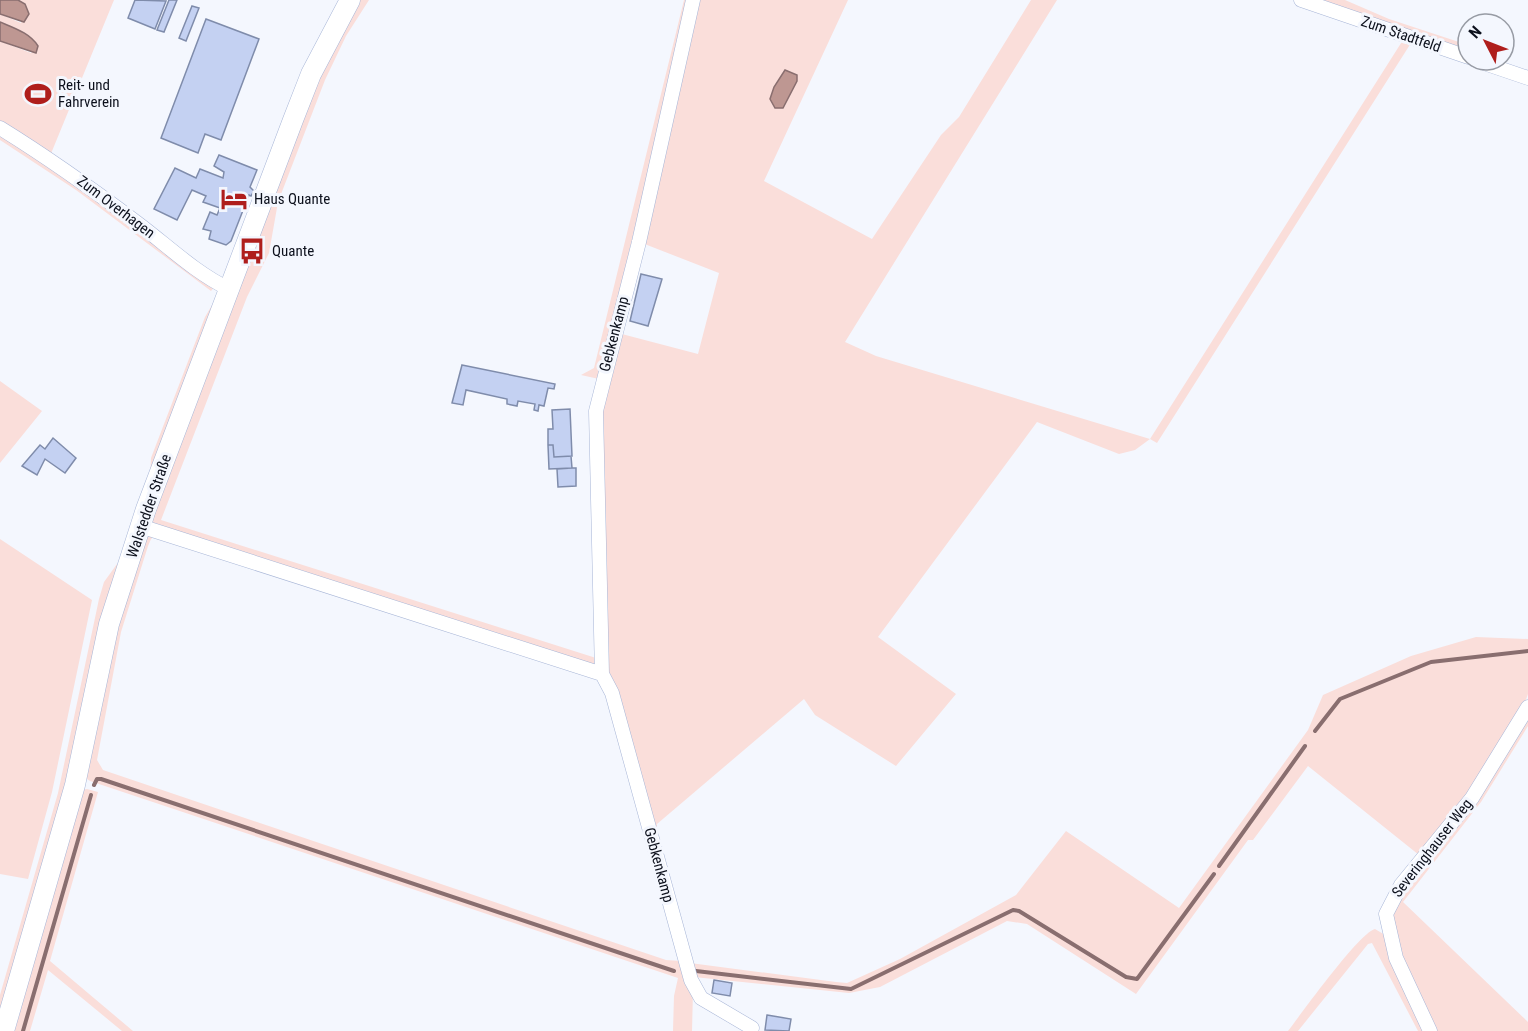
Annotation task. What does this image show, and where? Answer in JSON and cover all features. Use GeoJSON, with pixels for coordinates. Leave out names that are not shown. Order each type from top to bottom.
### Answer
{"type":"FeatureCollection","features":[{"type":"Feature","properties":{"kind":"main road","name":"Walstedder Straße"},"geometry":{"type":"LineString","coordinates":[[4,1031],[75,784],[109,624],[140,526],[311,74],[350,0]]}},
{"type":"Feature","properties":{"kind":"street","name":"Gebkenkamp"},"geometry":{"type":"LineString","coordinates":[[693,0],[639,242],[596,411],[602,674],[612,693],[691,980],[701,998],[752,1028]]}},
{"type":"Feature","properties":{"kind":"street","name":"Zum Stadtfeld"},"geometry":{"type":"LineString","coordinates":[[1301,0],[1456,53]]}},
{"type":"Feature","properties":{"kind":"street"},"geometry":{"type":"LineString","coordinates":[[1510,72],[1528,78]]}},
{"type":"Feature","properties":{"kind":"street","name":"Zum Overhagen"},"geometry":{"type":"LineString","coordinates":[[0,128],[57,164],[153,235],[198,273],[229,289]]}},
{"type":"Feature","properties":{"kind":"street"},"geometry":{"type":"LineString","coordinates":[[140,526],[602,674]]}},
{"type":"Feature","properties":{"kind":"street","name":"Severinghauser Weg"},"geometry":{"type":"LineString","coordinates":[[1430,1031],[1396,958],[1386,914],[1401,885],[1472,798],[1528,707]]}},
{"type":"Feature","properties":{"kind":"shaded area"},"geometry":{"type":"Polygon","coordinates":[[[0,0],[18,0],[25,4],[29,14],[24,22],[0,14],[0,0]]]}},
{"type":"Feature","properties":{"kind":"shaded area","name":"Reit- und Fahrverein"},"geometry":{"type":"Polygon","coordinates":[[[18,0],[114,0],[50,156],[0,125],[0,41],[31,53],[38,46],[23,32],[0,22],[0,14],[21,23],[25,4],[18,0]]]}},
{"type":"Feature","properties":{"kind":"shaded area"},"geometry":{"type":"Polygon","coordinates":[[[358,0],[369,0],[346,36],[325,80],[278,202],[269,253],[247,297],[161,520],[596,658],[595,665],[152,523],[150,518],[317,76],[358,0]]]}},
{"type":"Feature","properties":{"kind":"shaded area"},"geometry":{"type":"Polygon","coordinates":[[[684,0],[689,0],[599,379],[581,375],[594,368],[684,0]]]}},
{"type":"Feature","properties":{"kind":"shaded area"},"geometry":{"type":"Polygon","coordinates":[[[696,0],[848,0],[764,181],[872,239],[941,135],[959,117],[1031,0],[1057,0],[845,342],[876,356],[1150,439],[1135,450],[1119,454],[1037,422],[878,637],[956,694],[896,766],[815,715],[804,699],[657,824],[657,839],[608,671],[600,410],[618,333],[698,354],[719,273],[642,243],[696,0]]]}},
{"type":"Feature","properties":{"kind":"shaded area"},"geometry":{"type":"Polygon","coordinates":[[[1313,0],[1345,0],[1389,19],[1456,41],[1456,50],[1313,0]]]}},
{"type":"Feature","properties":{"kind":"shaded area"},"geometry":{"type":"Polygon","coordinates":[[[0,22],[21,31],[35,41],[38,46],[36,53],[0,41],[0,22]]]}},
{"type":"Feature","properties":{"kind":"shaded area"},"geometry":{"type":"Polygon","coordinates":[[[1403,40],[1411,43],[1157,443],[1150,439],[1403,40]]]}},
{"type":"Feature","properties":{"kind":"shaded area"},"geometry":{"type":"Polygon","coordinates":[[[785,70],[797,75],[797,81],[783,108],[775,108],[770,99],[774,87],[785,70]]]}},
{"type":"Feature","properties":{"kind":"shaded area"},"geometry":{"type":"Polygon","coordinates":[[[0,132],[215,286],[211,291],[76,190],[0,140],[0,132]]]}},
{"type":"Feature","properties":{"kind":"shaded area"},"geometry":{"type":"Polygon","coordinates":[[[221,290],[150,480],[151,458],[205,317],[221,290]]]}},
{"type":"Feature","properties":{"kind":"shaded area"},"geometry":{"type":"Polygon","coordinates":[[[0,381],[42,411],[0,463],[0,381]]]}},
{"type":"Feature","properties":{"kind":"shaded area"},"geometry":{"type":"Polygon","coordinates":[[[158,533],[151,539],[148,546],[121,632],[97,760],[103,770],[666,960],[681,961],[693,991],[692,1031],[673,1031],[674,996],[678,978],[90,781],[84,777],[113,624],[141,536],[158,533]]]}},
{"type":"Feature","properties":{"kind":"shaded area"},"geometry":{"type":"Polygon","coordinates":[[[0,539],[92,600],[52,792],[28,879],[0,874],[0,539]]]}},
{"type":"Feature","properties":{"kind":"shaded area"},"geometry":{"type":"Polygon","coordinates":[[[117,564],[119,565],[73,765],[0,1020],[0,995],[58,793],[99,599],[104,582],[117,564]]]}},
{"type":"Feature","properties":{"kind":"shaded area"},"geometry":{"type":"Polygon","coordinates":[[[1476,637],[1528,639],[1528,694],[1524,705],[1468,796],[1419,855],[1308,766],[1253,840],[1248,840],[1136,994],[1027,924],[1007,921],[880,987],[849,993],[694,977],[690,963],[847,983],[900,959],[1016,895],[1066,831],[1179,908],[1308,730],[1323,695],[1411,656],[1476,637]]]}},
{"type":"Feature","properties":{"kind":"shaded area"},"geometry":{"type":"Polygon","coordinates":[[[1528,712],[1528,726],[1481,802],[1403,902],[1528,1022],[1528,1031],[1434,1031],[1399,953],[1395,937],[1395,904],[1528,712]]]}},
{"type":"Feature","properties":{"kind":"shaded area"},"geometry":{"type":"Polygon","coordinates":[[[82,790],[98,792],[50,961],[133,1031],[122,1031],[48,970],[30,1031],[9,1031],[82,790]]]}},
{"type":"Feature","properties":{"kind":"shaded area"},"geometry":{"type":"Polygon","coordinates":[[[1375,929],[1385,935],[1427,1031],[1418,1031],[1372,943],[1368,944],[1298,1031],[1288,1031],[1344,958],[1367,934],[1375,929]]]}},
{"type":"Feature","properties":{"kind":"building"},"geometry":{"type":"Polygon","coordinates":[[[135,0],[166,1],[155,29],[128,18],[135,0]]]}},
{"type":"Feature","properties":{"kind":"building"},"geometry":{"type":"Polygon","coordinates":[[[169,0],[177,0],[164,32],[157,30],[169,0]]]}},
{"type":"Feature","properties":{"kind":"building"},"geometry":{"type":"Polygon","coordinates":[[[192,6],[199,8],[186,41],[179,38],[192,6]]]}},
{"type":"Feature","properties":{"kind":"building"},"geometry":{"type":"Polygon","coordinates":[[[206,19],[259,39],[221,140],[205,134],[198,153],[161,138],[206,19]]]}},
{"type":"Feature","properties":{"kind":"building"},"geometry":{"type":"Polygon","coordinates":[[[219,155],[257,170],[250,187],[254,191],[251,196],[249,195],[231,241],[226,245],[209,239],[211,231],[203,229],[210,212],[217,215],[220,208],[203,202],[206,196],[192,190],[177,220],[154,209],[175,168],[196,178],[200,169],[223,178],[224,172],[214,166],[219,155]]]}},
{"type":"Feature","properties":{"kind":"building"},"geometry":{"type":"Polygon","coordinates":[[[641,274],[662,279],[648,326],[630,321],[641,274]]]}},
{"type":"Feature","properties":{"kind":"building"},"geometry":{"type":"Polygon","coordinates":[[[462,365],[555,384],[554,389],[548,388],[544,406],[539,405],[538,411],[534,410],[535,404],[518,401],[517,406],[507,404],[507,399],[466,390],[463,405],[452,403],[462,365]]]}},
{"type":"Feature","properties":{"kind":"building"},"geometry":{"type":"Polygon","coordinates":[[[570,409],[572,456],[554,457],[553,445],[548,445],[548,429],[553,429],[552,410],[570,409]]]}},
{"type":"Feature","properties":{"kind":"building"},"geometry":{"type":"Polygon","coordinates":[[[53,438],[76,458],[65,473],[45,459],[37,475],[22,466],[40,445],[45,449],[53,438]]]}},
{"type":"Feature","properties":{"kind":"building"},"geometry":{"type":"Polygon","coordinates":[[[548,445],[553,445],[554,457],[571,456],[572,468],[549,469],[548,445]]]}},
{"type":"Feature","properties":{"kind":"building"},"geometry":{"type":"Polygon","coordinates":[[[576,468],[576,486],[558,487],[557,469],[576,468]]]}},
{"type":"Feature","properties":{"kind":"building"},"geometry":{"type":"Polygon","coordinates":[[[714,980],[732,983],[730,996],[712,993],[714,980]]]}},
{"type":"Feature","properties":{"kind":"building"},"geometry":{"type":"Polygon","coordinates":[[[767,1015],[791,1019],[789,1031],[765,1030],[767,1015]]]}},
{"type":"Feature","properties":{"kind":"waterway"},"geometry":{"type":"LineString","coordinates":[[1315,731],[1340,699],[1431,662],[1528,651]]}},
{"type":"Feature","properties":{"kind":"waterway"},"geometry":{"type":"LineString","coordinates":[[1219,866],[1305,746]]}},
{"type":"Feature","properties":{"kind":"waterway"},"geometry":{"type":"LineString","coordinates":[[94,785],[97,779],[101,779],[674,971]]}},
{"type":"Feature","properties":{"kind":"waterway"},"geometry":{"type":"LineString","coordinates":[[23,1031],[91,795]]}},
{"type":"Feature","properties":{"kind":"waterway"},"geometry":{"type":"LineString","coordinates":[[696,971],[851,989],[1013,910],[1019,911],[1126,977],[1137,979],[1214,874]]}},
{"type":"Feature","properties":{"kind":"place","name":"Reit- und Fahrverein"},"geometry":{"type":"Point","coordinates":[38,94]}},
{"type":"Feature","properties":{"kind":"place","name":"Haus Quante"},"geometry":{"type":"Point","coordinates":[234,199]}},
{"type":"Feature","properties":{"kind":"place","name":"Quante"},"geometry":{"type":"Point","coordinates":[252,251]}}]}
